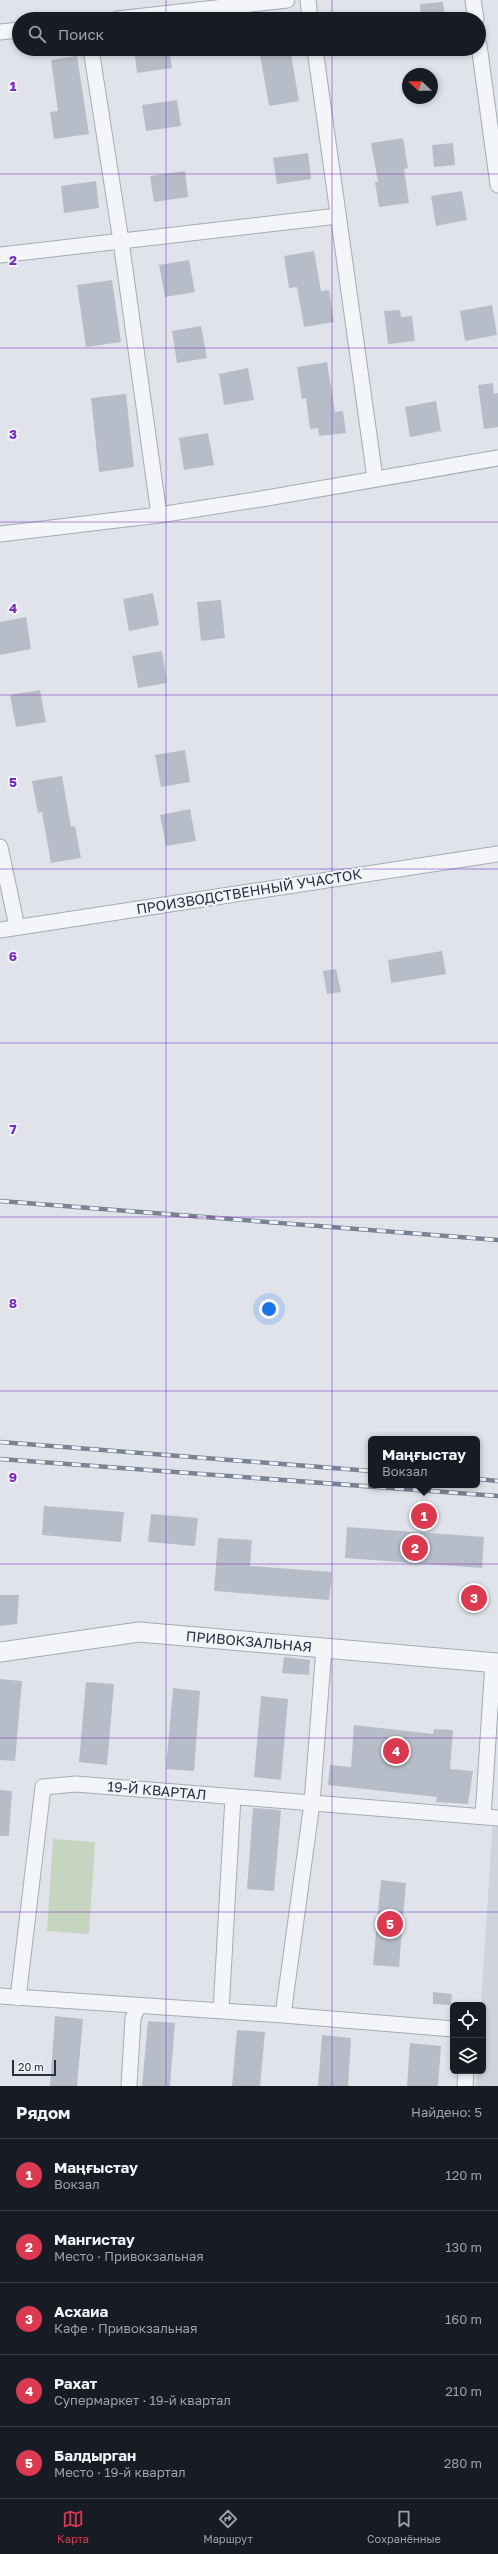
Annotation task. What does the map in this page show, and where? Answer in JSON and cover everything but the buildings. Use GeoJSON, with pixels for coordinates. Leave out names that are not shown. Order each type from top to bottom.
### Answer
{"type":"FeatureCollection","features":[{"type":"Feature","properties":{"kind":"street"},"geometry":{"type":"LineString","coordinates":[[180,12],[287,0]]}},
{"type":"Feature","properties":{"kind":"street"},"geometry":{"type":"LineString","coordinates":[[308,0],[309,12]]}},
{"type":"Feature","properties":{"kind":"street"},"geometry":{"type":"LineString","coordinates":[[473,0],[475,12]]}},
{"type":"Feature","properties":{"kind":"street"},"geometry":{"type":"LineString","coordinates":[[0,32],[12,31]]}},
{"type":"Feature","properties":{"kind":"street"},"geometry":{"type":"LineString","coordinates":[[92,56],[121,240],[158,515]]}},
{"type":"Feature","properties":{"kind":"street"},"geometry":{"type":"LineString","coordinates":[[316,56],[375,478]]}},
{"type":"Feature","properties":{"kind":"street"},"geometry":{"type":"LineString","coordinates":[[480,56],[498,185]]}},
{"type":"Feature","properties":{"kind":"street"},"geometry":{"type":"LineString","coordinates":[[0,255],[338,216]]}},
{"type":"Feature","properties":{"kind":"street"},"geometry":{"type":"LineString","coordinates":[[0,534],[158,515],[498,458]]}},
{"type":"Feature","properties":{"kind":"street"},"geometry":{"type":"LineString","coordinates":[[0,847],[16,927]]}},
{"type":"Feature","properties":{"kind":"street","name":"ПРОИЗВОДСТВЕННЫЙ УЧАСТОК"},"geometry":{"type":"LineString","coordinates":[[0,930],[498,854]]}},
{"type":"Feature","properties":{"kind":"street","name":"ПРИВОКЗАЛЬНАЯ"},"geometry":{"type":"LineString","coordinates":[[0,1652],[139,1632],[496,1663]]}},
{"type":"Feature","properties":{"kind":"street"},"geometry":{"type":"LineString","coordinates":[[283,2015],[312,1803],[324,1648]]}},
{"type":"Feature","properties":{"kind":"street"},"geometry":{"type":"LineString","coordinates":[[483,1816],[496,1663]]}},
{"type":"Feature","properties":{"kind":"street","name":"19-Й КВАРТАЛ"},"geometry":{"type":"LineString","coordinates":[[18,1998],[44,1787],[76,1784],[498,1818]]}},
{"type":"Feature","properties":{"kind":"street"},"geometry":{"type":"LineString","coordinates":[[221,2011],[233,1797]]}},
{"type":"Feature","properties":{"kind":"street"},"geometry":{"type":"LineString","coordinates":[[0,1996],[138,2007],[283,2015],[450,2029]]}},
{"type":"Feature","properties":{"kind":"street"},"geometry":{"type":"LineString","coordinates":[[129,2086],[133,2018],[138,2007]]}},
{"type":"Feature","properties":{"kind":"street"},"geometry":{"type":"LineString","coordinates":[[465,2086],[466,2074]]}},
{"type":"Feature","properties":{"kind":"shaded area"},"geometry":{"type":"Polygon","coordinates":[[[493,1819],[498,1820],[498,2086],[476,2086],[477,2074],[486,2074],[486,2002],[481,2002],[493,1819]]]}},
{"type":"Feature","properties":{"kind":"green space"},"geometry":{"type":"Polygon","coordinates":[[[53,1839],[95,1842],[89,1934],[47,1931],[53,1839]]]}},
{"type":"Feature","properties":{"kind":"railway"},"geometry":{"type":"LineString","coordinates":[[0,1201],[498,1240]]}},
{"type":"Feature","properties":{"kind":"railway"},"geometry":{"type":"LineString","coordinates":[[0,1442],[368,1471]]}},
{"type":"Feature","properties":{"kind":"railway"},"geometry":{"type":"LineString","coordinates":[[0,1459],[368,1486]]}},
{"type":"Feature","properties":{"kind":"railway"},"geometry":{"type":"LineString","coordinates":[[480,1479],[498,1481]]}},
{"type":"Feature","properties":{"kind":"railway"},"geometry":{"type":"LineString","coordinates":[[390,1488],[498,1496]]}},
{"type":"Feature","properties":{"kind":"place","name":"Маңғыстау"},"geometry":{"type":"Point","coordinates":[424,1516]}},
{"type":"Feature","properties":{"kind":"place","name":"Мангистау"},"geometry":{"type":"Point","coordinates":[415,1548]}},
{"type":"Feature","properties":{"kind":"place","name":"Асхаиа"},"geometry":{"type":"Point","coordinates":[474,1598]}},
{"type":"Feature","properties":{"kind":"place","name":"Рахат"},"geometry":{"type":"Point","coordinates":[396,1751]}},
{"type":"Feature","properties":{"kind":"place","name":"Балдырган"},"geometry":{"type":"Point","coordinates":[390,1924]}}]}
